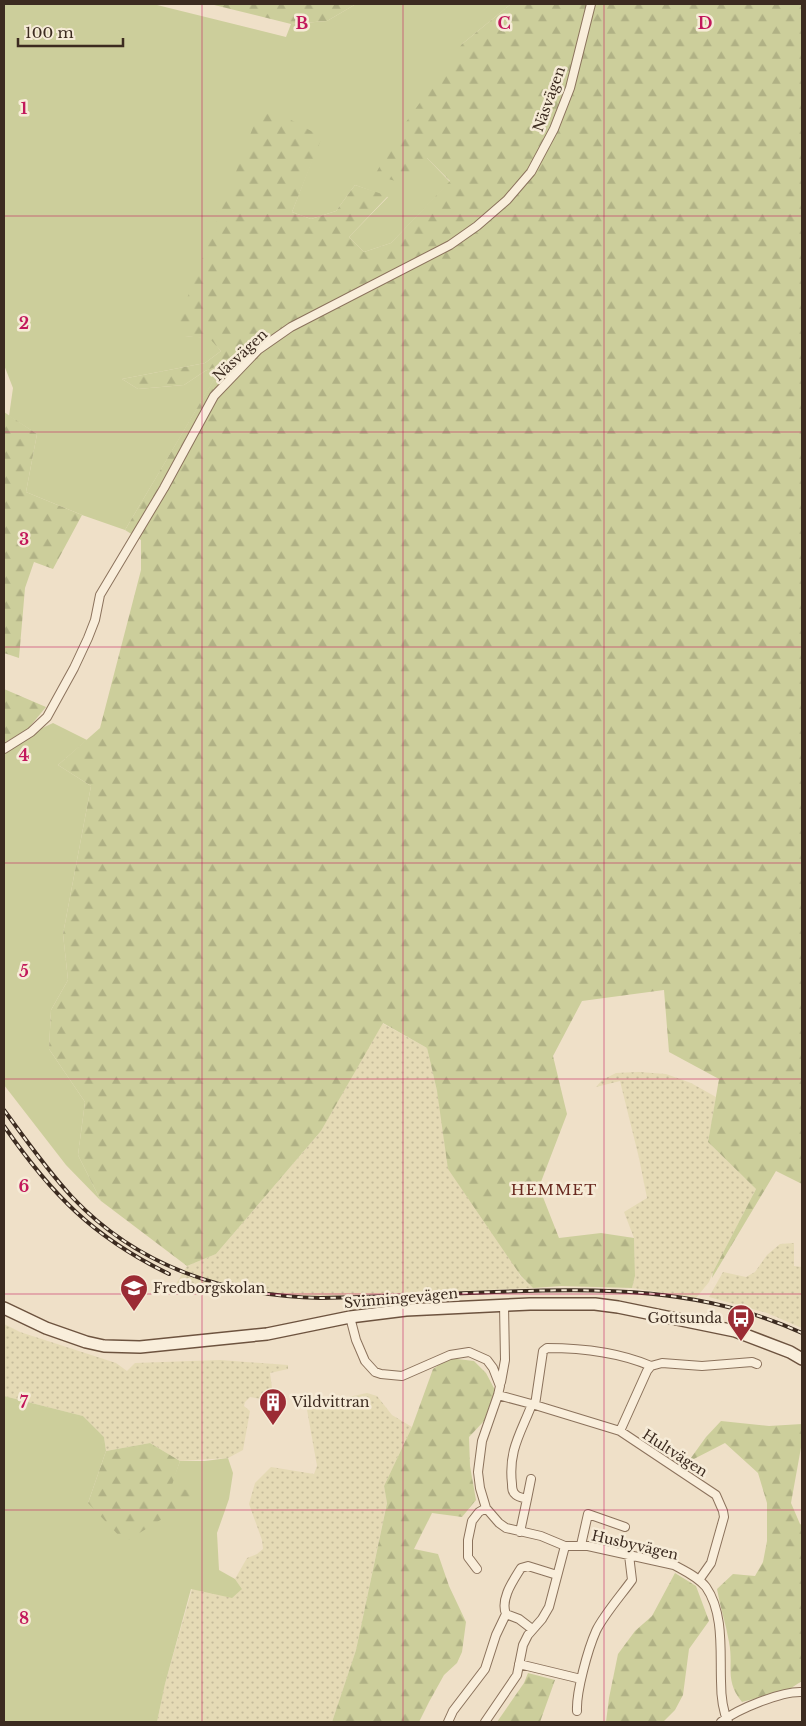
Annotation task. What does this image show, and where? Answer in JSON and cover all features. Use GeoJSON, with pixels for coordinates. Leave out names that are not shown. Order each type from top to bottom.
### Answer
{"type":"FeatureCollection","features":[{"type":"Feature","properties":{"kind":"main road","name":"Svinningevägen"},"geometry":{"type":"LineString","coordinates":[[4,1308],[68,1336],[95,1344],[122,1347],[178,1344],[267,1334],[350,1316],[406,1310],[504,1305],[586,1304],[618,1307],[735,1332],[790,1352],[802,1359]]}},
{"type":"Feature","properties":{"kind":"street","name":"Näsvägen"},"geometry":{"type":"LineString","coordinates":[[4,749],[31,732],[47,717],[88,638],[95,620],[100,595],[164,488],[214,396],[258,350],[291,327],[450,245],[477,226],[507,200],[531,172],[554,130],[570,88],[591,4]]}},
{"type":"Feature","properties":{"kind":"street","name":"Husbyvägen"},"geometry":{"type":"LineString","coordinates":[[504,1305],[505,1360],[498,1395],[478,1458],[480,1488],[486,1508],[498,1523],[506,1528],[541,1536],[564,1546],[581,1545],[674,1565],[699,1580],[706,1588],[715,1606],[718,1620],[721,1690],[725,1721]]}},
{"type":"Feature","properties":{"kind":"street"},"geometry":{"type":"LineString","coordinates":[[350,1316],[356,1340],[365,1361],[375,1372],[402,1376],[450,1355],[469,1352],[487,1360],[494,1368],[500,1386]]}},
{"type":"Feature","properties":{"kind":"street"},"geometry":{"type":"LineString","coordinates":[[527,1499],[517,1496],[513,1491],[510,1470],[511,1459],[513,1449],[534,1404],[543,1351],[547,1348],[581,1348],[606,1352],[652,1366]]}},
{"type":"Feature","properties":{"kind":"street"},"geometry":{"type":"LineString","coordinates":[[620,1430],[652,1366],[662,1363],[702,1366],[752,1362],[758,1364]]}},
{"type":"Feature","properties":{"kind":"street","name":"Hultvägen"},"geometry":{"type":"LineString","coordinates":[[498,1395],[620,1430],[719,1498],[724,1517],[711,1563],[699,1580]]}},
{"type":"Feature","properties":{"kind":"street"},"geometry":{"type":"LineString","coordinates":[[520,1532],[531,1479]]}},
{"type":"Feature","properties":{"kind":"street"},"geometry":{"type":"LineString","coordinates":[[477,1569],[468,1558],[468,1540],[472,1521],[475,1516],[486,1508]]}},
{"type":"Feature","properties":{"kind":"street"},"geometry":{"type":"LineString","coordinates":[[581,1545],[588,1514],[625,1527]]}},
{"type":"Feature","properties":{"kind":"street"},"geometry":{"type":"LineString","coordinates":[[485,1722],[517,1675],[523,1645],[532,1629],[549,1607],[564,1546]]}},
{"type":"Feature","properties":{"kind":"street"},"geometry":{"type":"LineString","coordinates":[[577,1711],[576,1701],[581,1679],[597,1631],[632,1580],[628,1555]]}},
{"type":"Feature","properties":{"kind":"street"},"geometry":{"type":"LineString","coordinates":[[448,1722],[453,1711],[485,1669],[496,1635],[506,1614],[505,1603],[510,1586],[520,1568],[528,1566],[557,1575]]}},
{"type":"Feature","properties":{"kind":"street"},"geometry":{"type":"LineString","coordinates":[[506,1614],[519,1619],[532,1629]]}},
{"type":"Feature","properties":{"kind":"street"},"geometry":{"type":"LineString","coordinates":[[520,1664],[581,1679]]}},
{"type":"Feature","properties":{"kind":"street"},"geometry":{"type":"LineString","coordinates":[[725,1721],[734,1713],[756,1704],[791,1693],[802,1692]]}},
{"type":"Feature","properties":{"kind":"shaded area"},"geometry":{"type":"Polygon","coordinates":[[[382,1023],[427,1048],[437,1091],[520,1276],[533,1288],[308,1297],[232,1295],[176,1284],[187,1266],[216,1254],[321,1131],[382,1023]]]}},
{"type":"Feature","properties":{"kind":"shaded area"},"geometry":{"type":"Polygon","coordinates":[[[616,1073],[666,1074],[691,1083],[716,1097],[708,1142],[756,1189],[709,1282],[696,1298],[632,1288],[635,1276],[634,1238],[624,1212],[647,1198],[620,1081],[596,1087],[602,1080],[616,1073]]]}},
{"type":"Feature","properties":{"kind":"shaded area"},"geometry":{"type":"Polygon","coordinates":[[[794,1243],[794,1266],[802,1267],[802,1328],[767,1313],[709,1297],[723,1272],[746,1277],[755,1272],[767,1255],[780,1244],[794,1243]]]}},
{"type":"Feature","properties":{"kind":"shaded area"},"geometry":{"type":"Polygon","coordinates":[[[4,1324],[20,1332],[116,1363],[127,1371],[135,1363],[220,1360],[288,1365],[288,1369],[270,1373],[273,1395],[261,1399],[250,1397],[245,1402],[244,1406],[250,1411],[243,1450],[228,1458],[180,1461],[150,1443],[106,1451],[104,1437],[83,1416],[4,1396],[4,1324]]]}},
{"type":"Feature","properties":{"kind":"shaded area"},"geometry":{"type":"Polygon","coordinates":[[[367,1393],[377,1396],[392,1415],[412,1427],[384,1486],[387,1502],[356,1650],[332,1722],[157,1722],[165,1684],[192,1589],[242,1589],[235,1579],[247,1558],[263,1549],[262,1540],[249,1504],[255,1483],[271,1467],[314,1474],[317,1466],[306,1404],[318,1397],[339,1399],[367,1393]]]}},
{"type":"Feature","properties":{"kind":"green space"},"geometry":{"type":"Polygon","coordinates":[[[4,4],[153,4],[286,37],[291,24],[327,21],[356,4],[511,4],[462,44],[427,158],[450,182],[391,243],[364,252],[349,237],[388,197],[355,185],[336,211],[311,219],[292,212],[321,137],[185,336],[210,338],[221,351],[205,363],[122,379],[138,389],[184,385],[205,371],[224,363],[125,530],[26,492],[37,434],[9,416],[13,388],[4,365],[4,4]]]}},
{"type":"Feature","properties":{"kind":"green space"},"geometry":{"type":"Polygon","coordinates":[[[210,4],[356,4],[327,21],[291,24],[210,4]]]}},
{"type":"Feature","properties":{"kind":"green space"},"geometry":{"type":"Polygon","coordinates":[[[511,4],[802,4],[802,1184],[776,1171],[712,1278],[713,1272],[756,1189],[708,1142],[719,1079],[669,1052],[664,990],[582,1001],[553,1056],[567,1114],[539,1187],[559,1238],[601,1233],[634,1238],[635,1276],[632,1288],[561,1286],[533,1288],[521,1276],[448,1169],[437,1091],[427,1048],[383,1023],[321,1131],[216,1254],[187,1266],[101,1201],[78,1155],[85,1102],[49,1049],[51,1010],[68,980],[63,934],[91,786],[58,765],[100,728],[141,570],[141,540],[125,530],[223,364],[205,371],[184,385],[138,389],[122,379],[205,363],[221,351],[210,339],[185,336],[176,327],[262,104],[322,137],[292,212],[311,219],[336,211],[355,185],[388,196],[349,237],[364,252],[391,243],[450,181],[427,158],[402,183],[375,175],[396,136],[462,44],[511,4]]]}},
{"type":"Feature","properties":{"kind":"green space"},"geometry":{"type":"Polygon","coordinates":[[[4,412],[37,434],[26,492],[82,515],[53,569],[34,562],[25,588],[19,658],[4,653],[4,412]]]}},
{"type":"Feature","properties":{"kind":"green space"},"geometry":{"type":"Polygon","coordinates":[[[4,689],[46,707],[27,730],[4,743],[4,689]]]}},
{"type":"Feature","properties":{"kind":"green space"},"geometry":{"type":"Polygon","coordinates":[[[53,723],[87,740],[58,765],[91,786],[63,934],[68,980],[51,1010],[49,1049],[85,1102],[78,1155],[101,1201],[66,1165],[4,1085],[4,754],[36,731],[53,723]]]}},
{"type":"Feature","properties":{"kind":"green space"},"geometry":{"type":"Polygon","coordinates":[[[449,1358],[474,1361],[486,1373],[495,1390],[484,1421],[469,1437],[470,1466],[476,1500],[462,1517],[432,1513],[414,1549],[438,1554],[449,1586],[466,1622],[462,1652],[457,1663],[444,1675],[419,1722],[332,1722],[356,1650],[387,1503],[384,1486],[412,1427],[433,1369],[449,1358]]]}},
{"type":"Feature","properties":{"kind":"green space"},"geometry":{"type":"Polygon","coordinates":[[[4,1396],[83,1416],[104,1437],[106,1451],[88,1503],[171,1485],[180,1461],[205,1461],[228,1458],[233,1473],[229,1499],[217,1533],[219,1570],[235,1579],[242,1589],[232,1598],[191,1589],[165,1684],[157,1722],[4,1722],[4,1396]]]}},
{"type":"Feature","properties":{"kind":"green space"},"geometry":{"type":"Polygon","coordinates":[[[721,1421],[769,1426],[802,1424],[802,1442],[791,1503],[802,1525],[802,1681],[788,1690],[742,1702],[736,1694],[731,1680],[729,1642],[717,1589],[733,1574],[755,1576],[763,1562],[767,1541],[767,1503],[758,1473],[725,1443],[688,1462],[706,1437],[721,1421]]]}},
{"type":"Feature","properties":{"kind":"green space"},"geometry":{"type":"Polygon","coordinates":[[[150,1443],[180,1461],[172,1485],[195,1493],[191,1501],[125,1542],[88,1503],[106,1451],[150,1443]]]}},
{"type":"Feature","properties":{"kind":"green space"},"geometry":{"type":"Polygon","coordinates":[[[675,1573],[696,1586],[709,1621],[689,1649],[683,1695],[675,1710],[663,1722],[606,1722],[618,1654],[635,1631],[652,1616],[675,1573]]]}},
{"type":"Feature","properties":{"kind":"green space"},"geometry":{"type":"Polygon","coordinates":[[[528,1673],[555,1680],[540,1722],[497,1722],[524,1683],[528,1673]]]}},
{"type":"Feature","properties":{"kind":"railway"},"geometry":{"type":"LineString","coordinates":[[4,1110],[54,1176],[72,1197],[98,1221],[126,1242],[155,1259],[186,1273],[218,1284],[285,1296],[320,1298],[574,1290],[651,1294],[727,1307],[764,1318],[802,1333]]}},
{"type":"Feature","properties":{"kind":"railway"},"geometry":{"type":"LineString","coordinates":[[4,1126],[39,1173],[76,1212],[118,1245],[169,1274]]}},
{"type":"Feature","properties":{"kind":"place","name":"Fredborgskolan"},"geometry":{"type":"Point","coordinates":[134,1312]}},
{"type":"Feature","properties":{"kind":"place","name":"Gottsunda"},"geometry":{"type":"Point","coordinates":[741,1342]}},
{"type":"Feature","properties":{"kind":"place","name":"Vildvittran"},"geometry":{"type":"Point","coordinates":[273,1426]}},
{"type":"Feature","properties":{"kind":"district","name":"HEMMET"},"geometry":{"type":"Point","coordinates":[554,1189]}}]}
